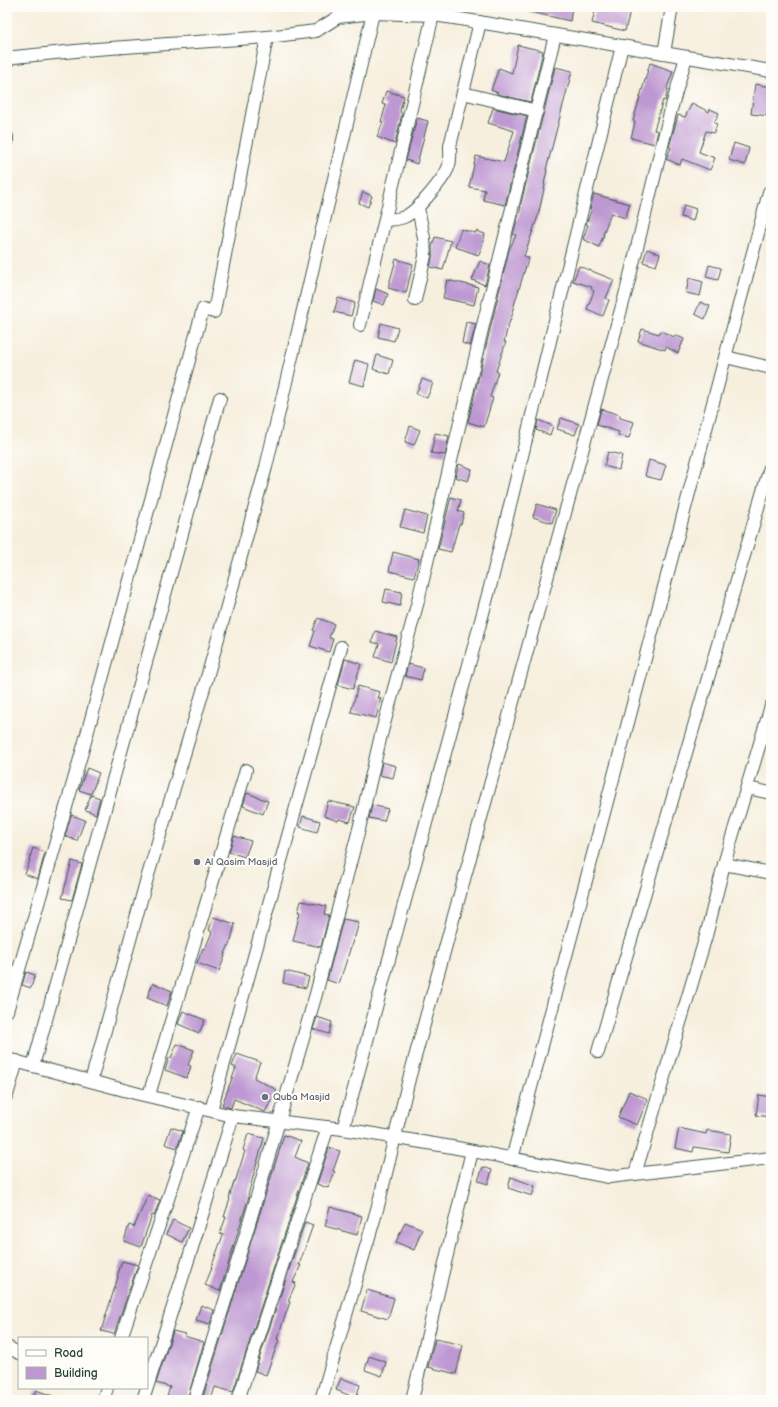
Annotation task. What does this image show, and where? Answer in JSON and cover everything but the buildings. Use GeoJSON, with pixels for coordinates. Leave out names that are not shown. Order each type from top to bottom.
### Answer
{"type":"FeatureCollection","features":[{"type":"Feature","properties":{"kind":"street"},"geometry":{"type":"LineString","coordinates":[[664,53],[672,7]]}},
{"type":"Feature","properties":{"kind":"street"},"geometry":{"type":"LineString","coordinates":[[91,1081],[146,882],[206,681],[266,467],[373,13]]}},
{"type":"Feature","properties":{"kind":"street"},"geometry":{"type":"LineString","coordinates":[[7,60],[14,57],[96,49],[316,31],[338,17],[373,13],[433,15],[456,13],[480,22],[771,71]]}},
{"type":"Feature","properties":{"kind":"street"},"geometry":{"type":"LineString","coordinates":[[360,325],[433,15]]}},
{"type":"Feature","properties":{"kind":"street"},"geometry":{"type":"LineString","coordinates":[[385,220],[398,219],[406,216],[418,208],[442,179],[449,166],[450,146],[480,22]]}},
{"type":"Feature","properties":{"kind":"street"},"geometry":{"type":"LineString","coordinates":[[194,1400],[246,1234],[316,994],[359,829],[381,736],[417,605],[483,325],[556,35]]}},
{"type":"Feature","properties":{"kind":"street"},"geometry":{"type":"LineString","coordinates":[[7,1011],[84,745],[203,309],[214,312],[267,36]]}},
{"type":"Feature","properties":{"kind":"street"},"geometry":{"type":"LineString","coordinates":[[343,1128],[490,587],[622,46]]}},
{"type":"Feature","properties":{"kind":"street"},"geometry":{"type":"LineString","coordinates":[[321,1400],[378,1206],[409,1079],[628,288],[670,113],[686,57]]}},
{"type":"Feature","properties":{"kind":"street"},"geometry":{"type":"LineString","coordinates":[[463,93],[536,111]]}},
{"type":"Feature","properties":{"kind":"street"},"geometry":{"type":"LineString","coordinates":[[512,1159],[770,192]]}},
{"type":"Feature","properties":{"kind":"street"},"geometry":{"type":"LineString","coordinates":[[415,300],[425,256],[424,238],[418,208]]}},
{"type":"Feature","properties":{"kind":"street"},"geometry":{"type":"LineString","coordinates":[[726,357],[771,368]]}},
{"type":"Feature","properties":{"kind":"street"},"geometry":{"type":"LineString","coordinates":[[33,1066],[220,398]]}},
{"type":"Feature","properties":{"kind":"street"},"geometry":{"type":"LineString","coordinates":[[598,1052],[771,464]]}},
{"type":"Feature","properties":{"kind":"street"},"geometry":{"type":"LineString","coordinates":[[211,1110],[341,647]]}},
{"type":"Feature","properties":{"kind":"street"},"geometry":{"type":"LineString","coordinates":[[635,1174],[706,936],[724,864],[771,706]]}},
{"type":"Feature","properties":{"kind":"street"},"geometry":{"type":"LineString","coordinates":[[150,1095],[246,770]]}},
{"type":"Feature","properties":{"kind":"street"},"geometry":{"type":"LineString","coordinates":[[747,788],[771,793]]}},
{"type":"Feature","properties":{"kind":"street"},"geometry":{"type":"LineString","coordinates":[[724,864],[771,873]]}},
{"type":"Feature","properties":{"kind":"street"},"geometry":{"type":"LineString","coordinates":[[7,1095],[12,1060],[233,1116],[343,1128],[610,1177],[771,1158]]}},
{"type":"Feature","properties":{"kind":"street"},"geometry":{"type":"LineString","coordinates":[[121,1337],[199,1107]]}},
{"type":"Feature","properties":{"kind":"street"},"geometry":{"type":"LineString","coordinates":[[148,1384],[233,1116]]}},
{"type":"Feature","properties":{"kind":"street"},"geometry":{"type":"LineString","coordinates":[[238,1400],[328,1127]]}},
{"type":"Feature","properties":{"kind":"street"},"geometry":{"type":"LineString","coordinates":[[412,1400],[472,1151]]}},
{"type":"Feature","properties":{"kind":"street"},"geometry":{"type":"LineString","coordinates":[[7,1347],[18,1352]]}},
{"type":"Feature","properties":{"kind":"street"},"geometry":{"type":"LineString","coordinates":[[104,1400],[107,1389]]}},
{"type":"Feature","properties":{"kind":"street"},"geometry":{"type":"LineString","coordinates":[[143,1400],[147,1389]]}},
{"type":"Feature","properties":{"kind":"place","name":"Al Qasim Masjid"},"geometry":{"type":"Point","coordinates":[197,862]}},
{"type":"Feature","properties":{"kind":"place","name":"Quba Masjid"},"geometry":{"type":"Point","coordinates":[265,1097]}}]}
